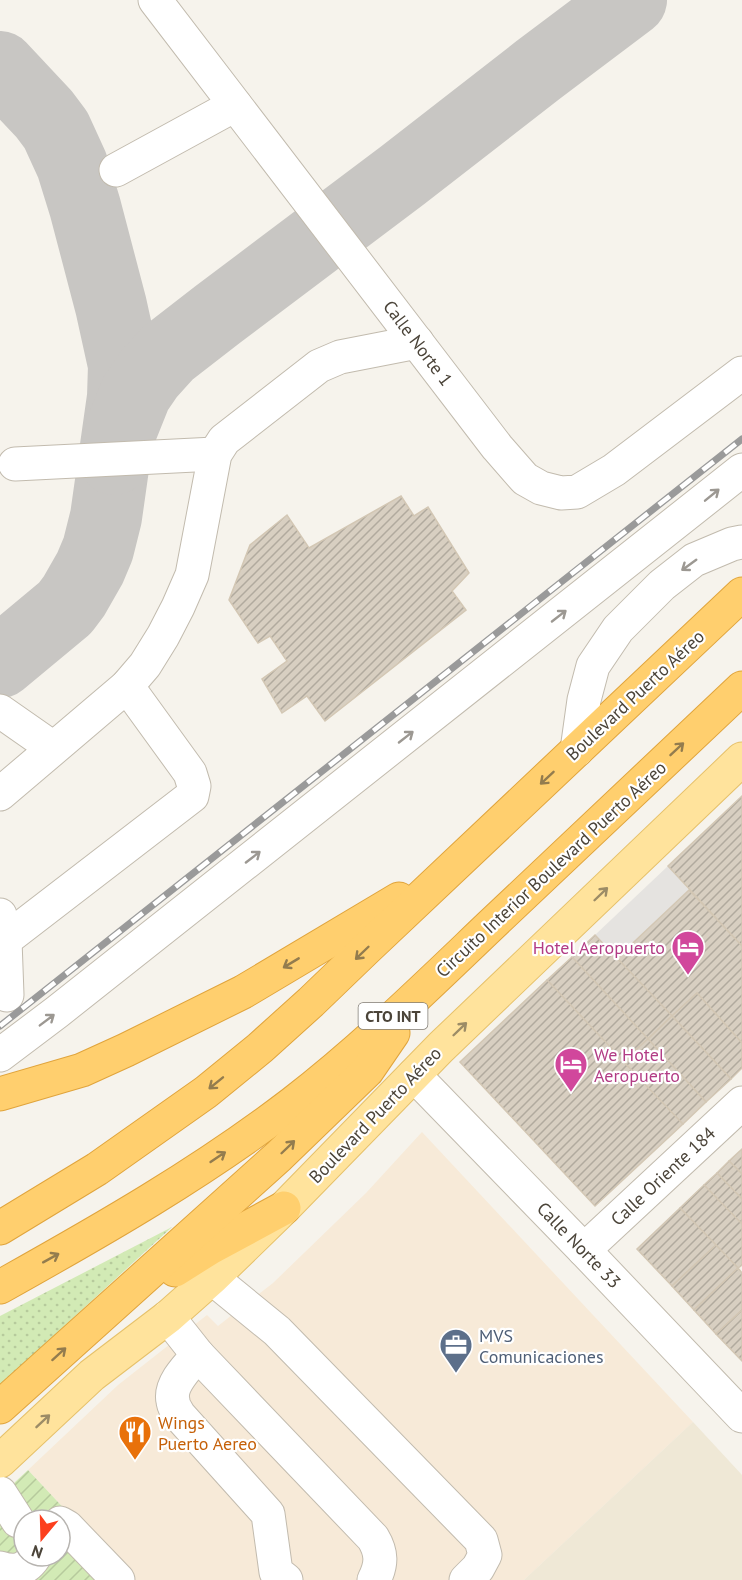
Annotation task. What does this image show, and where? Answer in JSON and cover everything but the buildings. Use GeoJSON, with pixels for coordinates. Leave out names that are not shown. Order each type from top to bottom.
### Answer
{"type":"FeatureCollection","features":[{"type":"Feature","properties":{"kind":"highway","name":"Boulevard Puerto Aéreo"},"geometry":{"type":"LineString","coordinates":[[0,1228],[97,1170],[206,1092],[260,1048],[742,594]]}},
{"type":"Feature","properties":{"kind":"highway","name":"Circuito Interior Boulevard Puerto Aéreo"},"geometry":{"type":"LineString","coordinates":[[0,1287],[108,1227],[183,1180],[242,1141],[295,1101],[421,992],[742,688]]}},
{"type":"Feature","properties":{"kind":"highway"},"geometry":{"type":"LineString","coordinates":[[0,1094],[82,1070],[243,992],[387,906],[465,855]]}},
{"type":"Feature","properties":{"kind":"highway"},"geometry":{"type":"LineString","coordinates":[[0,1407],[279,1156],[367,1071],[421,992]]}},
{"type":"Feature","properties":{"kind":"highway"},"geometry":{"type":"LineString","coordinates":[[105,1314],[210,1248],[284,1208]]}},
{"type":"Feature","properties":{"kind":"main road","name":"Boulevard Puerto Aéreo"},"geometry":{"type":"LineString","coordinates":[[0,1461],[92,1375],[168,1317],[212,1278],[284,1208],[441,1047],[742,759]]}},
{"type":"Feature","properties":{"kind":"street","name":"Calle Norte 1"},"geometry":{"type":"LineString","coordinates":[[155,0],[497,447],[525,478],[541,488],[561,493],[577,492],[614,470],[742,373]]}},
{"type":"Feature","properties":{"kind":"street"},"geometry":{"type":"LineString","coordinates":[[116,170],[235,105]]}},
{"type":"Feature","properties":{"kind":"street"},"geometry":{"type":"LineString","coordinates":[[0,794],[127,686],[145,665],[163,636],[192,575],[215,454],[224,440],[319,366],[340,357],[417,342]]}},
{"type":"Feature","properties":{"kind":"street"},"geometry":{"type":"LineString","coordinates":[[15,464],[215,454]]}},
{"type":"Feature","properties":{"kind":"street"},"geometry":{"type":"LineString","coordinates":[[0,1055],[742,471]]}},
{"type":"Feature","properties":{"kind":"street"},"geometry":{"type":"LineString","coordinates":[[577,750],[584,700],[593,666],[618,630],[662,585],[694,560],[742,542]]}},
{"type":"Feature","properties":{"kind":"street"},"geometry":{"type":"LineString","coordinates":[[7,994],[2,927],[192,796],[194,786],[190,773],[127,686]]}},
{"type":"Feature","properties":{"kind":"street"},"geometry":{"type":"LineString","coordinates":[[0,711],[53,748]]}},
{"type":"Feature","properties":{"kind":"street","name":"Calle Norte 33"},"geometry":{"type":"LineString","coordinates":[[414,1075],[742,1416]]}},
{"type":"Feature","properties":{"kind":"street","name":"Calle Oriente 184"},"geometry":{"type":"LineString","coordinates":[[584,1250],[742,1103]]}},
{"type":"Feature","properties":{"kind":"street"},"geometry":{"type":"LineString","coordinates":[[212,1278],[277,1331],[481,1540],[485,1555],[478,1568],[466,1580]]}},
{"type":"Feature","properties":{"kind":"street"},"geometry":{"type":"LineString","coordinates":[[168,1317],[198,1355],[373,1538],[380,1549],[381,1563],[374,1580]]}},
{"type":"Feature","properties":{"kind":"street"},"geometry":{"type":"LineString","coordinates":[[198,1355],[183,1371],[173,1391],[172,1402],[179,1415],[268,1514],[278,1577]]}},
{"type":"Feature","properties":{"kind":"street"},"geometry":{"type":"LineString","coordinates":[[0,1493],[12,1508]]}},
{"type":"Feature","properties":{"kind":"street"},"geometry":{"type":"LineString","coordinates":[[72,1531],[108,1570]]}},
{"type":"Feature","properties":{"kind":"street"},"geometry":{"type":"LineString","coordinates":[[72,1551],[108,1570]]}},
{"type":"Feature","properties":{"kind":"street"},"geometry":{"type":"LineString","coordinates":[[0,1568],[9,1571],[23,1568]]}},
{"type":"Feature","properties":{"kind":"shaded area"},"geometry":{"type":"Polygon","coordinates":[[[668,866],[689,890],[617,958],[595,935],[668,866]]]}},
{"type":"Feature","properties":{"kind":"shaded area","name":"MVS Comunicaciones"},"geometry":{"type":"Polygon","coordinates":[[[422,1132],[693,1422],[524,1580],[131,1580],[72,1517],[72,1508],[64,1508],[28,1470],[118,1385],[207,1315],[218,1326],[273,1283],[366,1193],[422,1132]]]}},
{"type":"Feature","properties":{"kind":"shaded area"},"geometry":{"type":"Polygon","coordinates":[[[693,1422],[742,1475],[742,1580],[524,1580],[693,1422]]]}},
{"type":"Feature","properties":{"kind":"green space"},"geometry":{"type":"Polygon","coordinates":[[[172,1227],[0,1385],[0,1316],[172,1227]]]}},
{"type":"Feature","properties":{"kind":"green space"},"geometry":{"type":"Polygon","coordinates":[[[28,1470],[64,1508],[12,1508],[12,1568],[72,1568],[72,1517],[131,1580],[0,1580],[0,1496],[28,1470]]]}},
{"type":"Feature","properties":{"kind":"taxiway"},"geometry":{"type":"LineString","coordinates":[[114,459],[122,428],[136,393],[168,353],[631,0]]}},
{"type":"Feature","properties":{"kind":"taxiway"},"geometry":{"type":"LineString","coordinates":[[0,67],[56,130],[72,165],[111,306],[124,365],[123,397],[106,517],[98,549],[90,568],[65,608],[0,662]]}},
{"type":"Feature","properties":{"kind":"railway"},"geometry":{"type":"LineString","coordinates":[[0,1026],[742,439]]}},
{"type":"Feature","properties":{"kind":"place","name":"Hotel Aeropuerto"},"geometry":{"type":"Point","coordinates":[688,976]}},
{"type":"Feature","properties":{"kind":"place","name":"We Hotel Aeropuerto"},"geometry":{"type":"Point","coordinates":[571,1093]}},
{"type":"Feature","properties":{"kind":"place","name":"MVS Comunicaciones"},"geometry":{"type":"Point","coordinates":[456,1374]}},
{"type":"Feature","properties":{"kind":"place","name":"Wings Puerto Aereo"},"geometry":{"type":"Point","coordinates":[135,1461]}}]}
